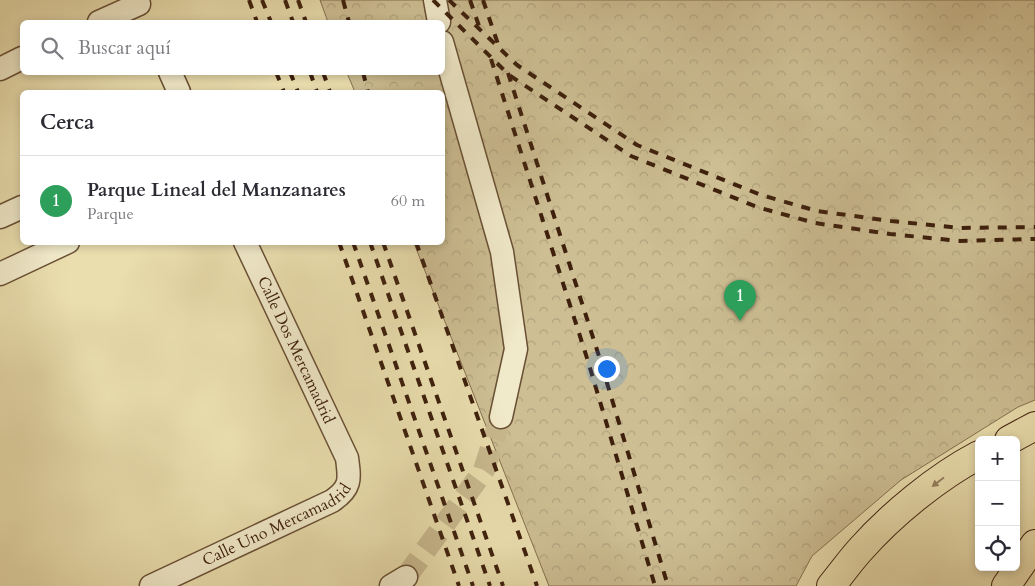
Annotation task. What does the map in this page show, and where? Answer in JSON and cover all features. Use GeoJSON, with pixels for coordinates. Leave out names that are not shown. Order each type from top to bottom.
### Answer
{"type":"FeatureCollection","features":[{"type":"Feature","properties":{"kind":"highway"},"geometry":{"type":"LineString","coordinates":[[1016,436],[1035,426]]}},
{"type":"Feature","properties":{"kind":"highway"},"geometry":{"type":"LineString","coordinates":[[831,586],[860,550],[896,514],[943,478],[975,458]]}},
{"type":"Feature","properties":{"kind":"highway"},"geometry":{"type":"LineString","coordinates":[[1006,586],[1035,544]]}},
{"type":"Feature","properties":{"kind":"lane"},"geometry":{"type":"LineString","coordinates":[[435,0],[439,20]]}},
{"type":"Feature","properties":{"kind":"lane"},"geometry":{"type":"LineString","coordinates":[[105,20],[141,9]]}},
{"type":"Feature","properties":{"kind":"lane"},"geometry":{"type":"LineString","coordinates":[[445,52],[502,252],[516,349],[501,417]]}},
{"type":"Feature","properties":{"kind":"lane"},"geometry":{"type":"LineString","coordinates":[[0,69],[20,59]]}},
{"type":"Feature","properties":{"kind":"lane"},"geometry":{"type":"LineString","coordinates":[[171,75],[178,90]]}},
{"type":"Feature","properties":{"kind":"lane"},"geometry":{"type":"LineString","coordinates":[[0,217],[20,208]]}},
{"type":"Feature","properties":{"kind":"lane"},"geometry":{"type":"LineString","coordinates":[[0,274],[62,245]]}},
{"type":"Feature","properties":{"kind":"lane","name":"Calle Dos Mercamadrid"},"geometry":{"type":"LineString","coordinates":[[246,245],[346,458]]}},
{"type":"Feature","properties":{"kind":"lane","name":"Calle Uno Mercamadrid"},"geometry":{"type":"LineString","coordinates":[[151,586],[342,495],[349,485],[346,458]]}},
{"type":"Feature","properties":{"kind":"green space"},"geometry":{"type":"Polygon","coordinates":[[[320,0],[1035,0],[1035,400],[1018,407],[901,480],[812,556],[796,586],[549,586],[415,245],[445,245],[445,90],[354,90],[348,75],[445,75],[445,20],[327,20],[320,0]]]}},
{"type":"Feature","properties":{"kind":"tunnel"},"geometry":{"type":"LineString","coordinates":[[406,577],[484,470],[501,417]]}},
{"type":"Feature","properties":{"kind":"railway"},"geometry":{"type":"LineString","coordinates":[[249,0],[256,20]]}},
{"type":"Feature","properties":{"kind":"railway"},"geometry":{"type":"LineString","coordinates":[[262,0],[270,20]]}},
{"type":"Feature","properties":{"kind":"railway"},"geometry":{"type":"LineString","coordinates":[[285,0],[292,20]]}},
{"type":"Feature","properties":{"kind":"railway"},"geometry":{"type":"LineString","coordinates":[[298,0],[305,20]]}},
{"type":"Feature","properties":{"kind":"railway"},"geometry":{"type":"LineString","coordinates":[[343,0],[348,20]]}},
{"type":"Feature","properties":{"kind":"railway"},"geometry":{"type":"LineString","coordinates":[[433,0],[509,75],[631,156],[757,207],[815,223],[890,234],[960,241],[1035,239]]}},
{"type":"Feature","properties":{"kind":"railway"},"geometry":{"type":"LineString","coordinates":[[449,0],[517,65],[637,145],[761,195],[817,211],[891,221],[960,228],[1035,227]]}},
{"type":"Feature","properties":{"kind":"railway"},"geometry":{"type":"LineString","coordinates":[[470,0],[479,26]]}},
{"type":"Feature","properties":{"kind":"railway"},"geometry":{"type":"LineString","coordinates":[[483,0],[498,44]]}},
{"type":"Feature","properties":{"kind":"railway"},"geometry":{"type":"LineString","coordinates":[[491,59],[587,358],[655,586]]}},
{"type":"Feature","properties":{"kind":"railway"},"geometry":{"type":"LineString","coordinates":[[508,73],[598,353],[668,586]]}},
{"type":"Feature","properties":{"kind":"railway"},"geometry":{"type":"LineString","coordinates":[[277,75],[283,90]]}},
{"type":"Feature","properties":{"kind":"railway"},"geometry":{"type":"LineString","coordinates":[[291,75],[297,90]]}},
{"type":"Feature","properties":{"kind":"railway"},"geometry":{"type":"LineString","coordinates":[[311,75],[316,90]]}},
{"type":"Feature","properties":{"kind":"railway"},"geometry":{"type":"LineString","coordinates":[[324,75],[329,90]]}},
{"type":"Feature","properties":{"kind":"railway"},"geometry":{"type":"LineString","coordinates":[[364,75],[368,90]]}},
{"type":"Feature","properties":{"kind":"railway"},"geometry":{"type":"LineString","coordinates":[[340,245],[459,586]]}},
{"type":"Feature","properties":{"kind":"railway"},"geometry":{"type":"LineString","coordinates":[[354,245],[473,586]]}},
{"type":"Feature","properties":{"kind":"railway"},"geometry":{"type":"LineString","coordinates":[[371,245],[490,586]]}},
{"type":"Feature","properties":{"kind":"railway"},"geometry":{"type":"LineString","coordinates":[[384,245],[503,586]]}},
{"type":"Feature","properties":{"kind":"railway"},"geometry":{"type":"LineString","coordinates":[[417,245],[537,586]]}},
{"type":"Feature","properties":{"kind":"place","name":"Parque Lineal del Manzanares"},"geometry":{"type":"Point","coordinates":[740,321]}}]}
